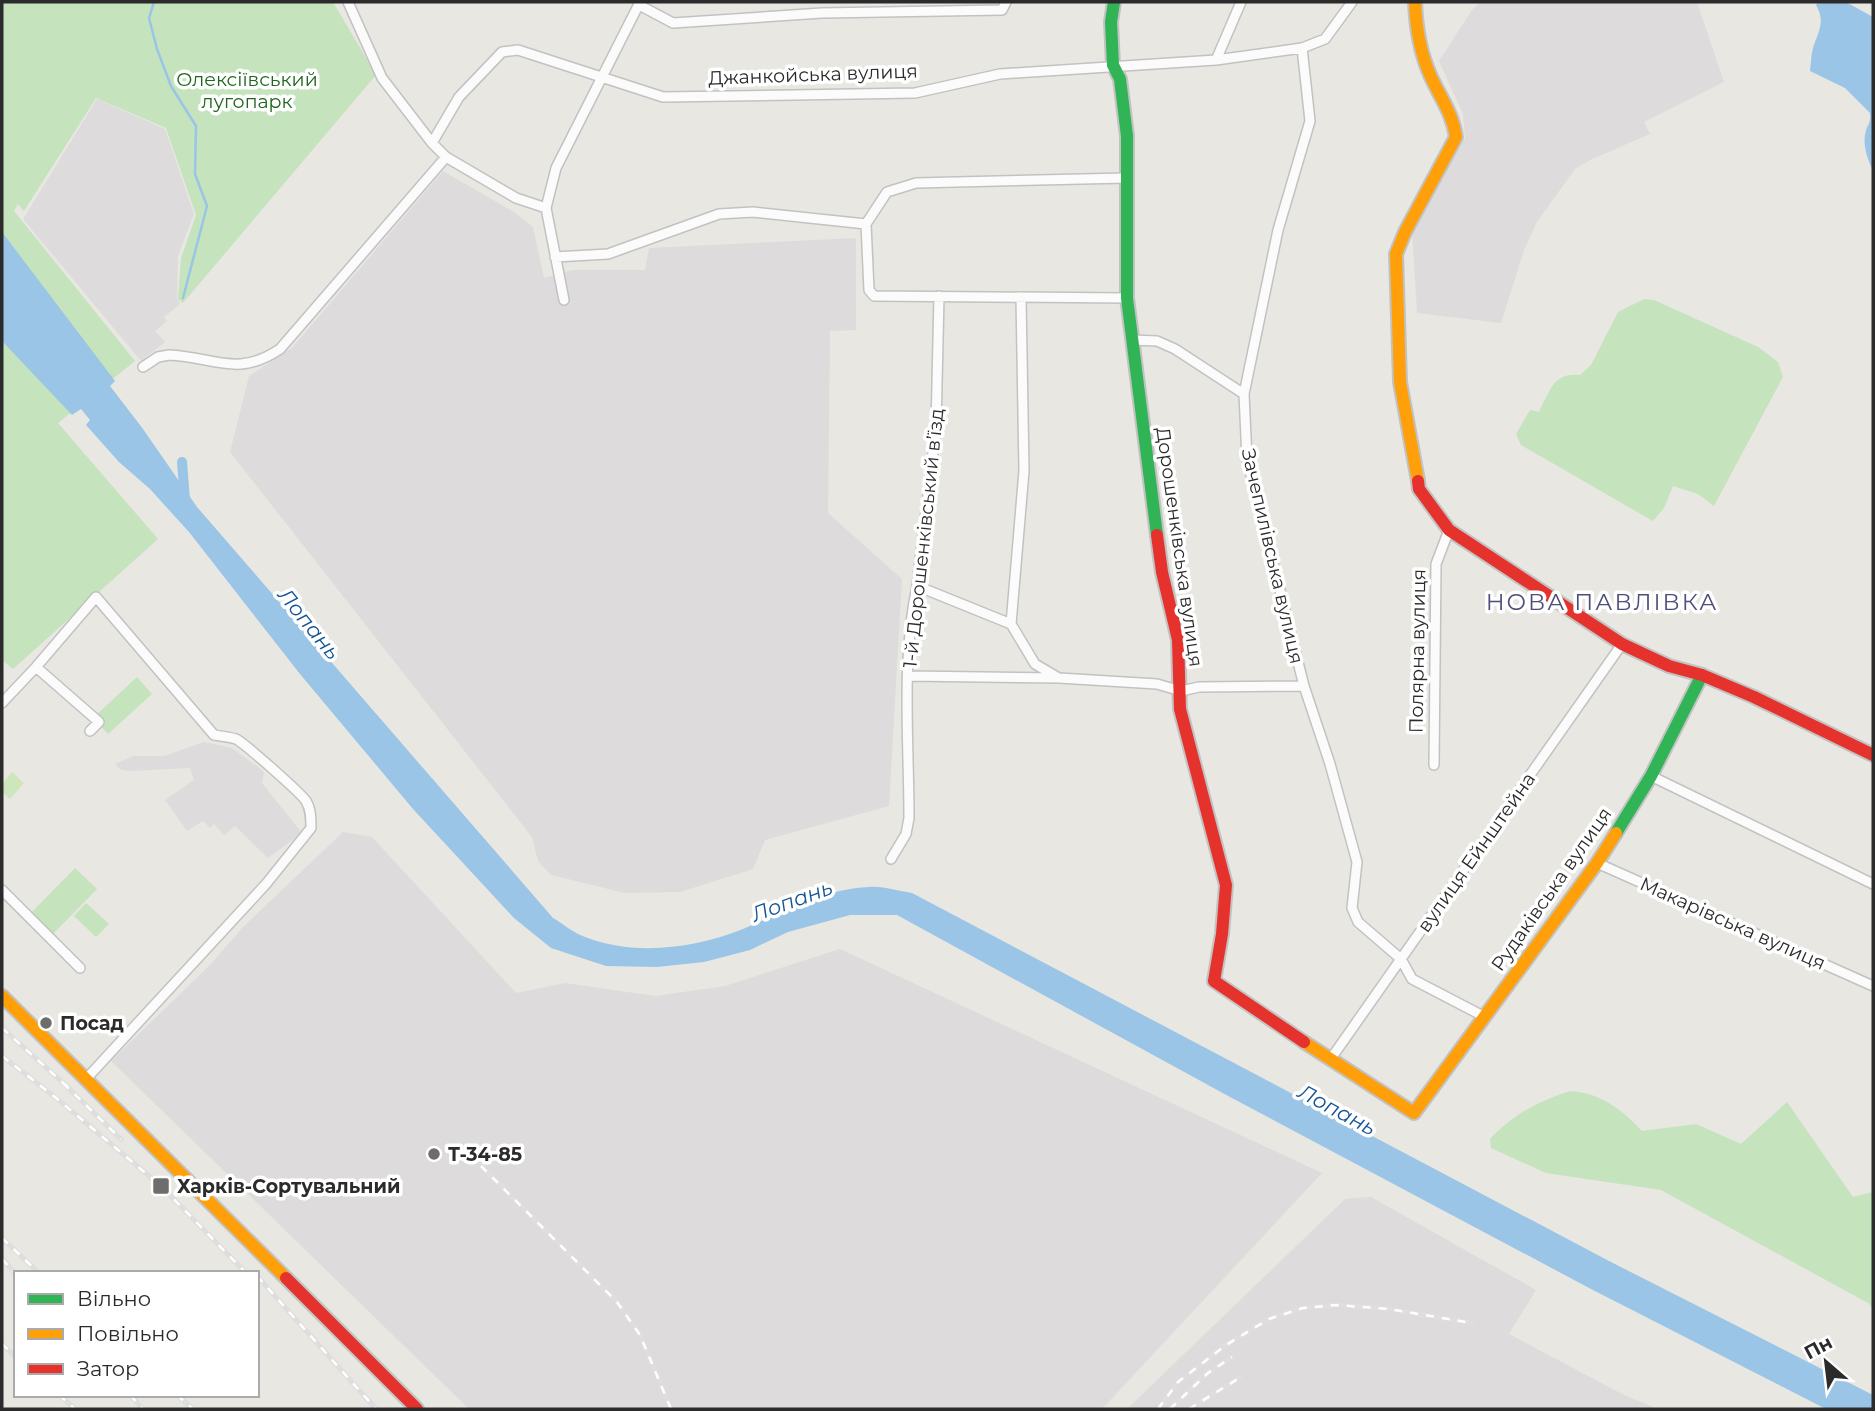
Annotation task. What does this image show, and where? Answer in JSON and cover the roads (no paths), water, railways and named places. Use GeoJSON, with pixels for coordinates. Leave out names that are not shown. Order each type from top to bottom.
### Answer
{"type":"FeatureCollection","features":[{"type":"Feature","properties":{"kind":"street"},"geometry":{"type":"LineString","coordinates":[[348,2],[382,78],[432,144],[446,157],[516,198],[546,208]]}},
{"type":"Feature","properties":{"kind":"street"},"geometry":{"type":"LineString","coordinates":[[822,13],[827,2]]}},
{"type":"Feature","properties":{"kind":"street","name":"Дорошенківська вулиця"},"geometry":{"type":"LineString","coordinates":[[1114,2],[1111,22],[1113,65],[1120,79],[1127,136],[1127,298],[1132,340],[1162,572],[1178,640],[1180,709],[1226,885],[1222,934],[1214,981],[1414,1113]]}},
{"type":"Feature","properties":{"kind":"street"},"geometry":{"type":"LineString","coordinates":[[1216,60],[1241,2]]}},
{"type":"Feature","properties":{"kind":"street","name":"Джанкойська вулиця"},"geometry":{"type":"LineString","coordinates":[[432,144],[459,97],[502,52],[518,50],[663,97],[915,93],[1000,74],[1216,60],[1302,48],[1325,39],[1352,2]]}},
{"type":"Feature","properties":{"kind":"street"},"geometry":{"type":"LineString","coordinates":[[1415,2],[1416,28],[1421,52],[1455,124],[1456,137],[1396,254],[1400,382],[1419,489],[1449,530],[1622,644],[1669,666],[1702,675],[1754,696],[1873,755]]}},
{"type":"Feature","properties":{"kind":"street"},"geometry":{"type":"LineString","coordinates":[[564,300],[546,208],[556,168],[639,3],[673,23],[822,13],[1004,6]]}},
{"type":"Feature","properties":{"kind":"street","name":"Зачепилівська вулиця"},"geometry":{"type":"LineString","coordinates":[[1302,48],[1310,121],[1278,230],[1244,394],[1247,459],[1304,686],[1330,764],[1357,862],[1352,908],[1359,922],[1401,959]]}},
{"type":"Feature","properties":{"kind":"street"},"geometry":{"type":"LineString","coordinates":[[143,367],[158,357],[180,356],[242,366],[268,357],[280,349],[446,157]]}},
{"type":"Feature","properties":{"kind":"street"},"geometry":{"type":"LineString","coordinates":[[1126,178],[916,183],[887,192],[866,225],[869,290],[874,296],[1127,298]]}},
{"type":"Feature","properties":{"kind":"street"},"geometry":{"type":"LineString","coordinates":[[555,257],[608,254],[719,214],[753,212],[866,225]]}},
{"type":"Feature","properties":{"kind":"street","name":"1-й Дорошенківський в’їзд"},"geometry":{"type":"LineString","coordinates":[[891,859],[906,834],[909,818],[912,608],[936,428],[939,296]]}},
{"type":"Feature","properties":{"kind":"street"},"geometry":{"type":"LineString","coordinates":[[1021,297],[1024,471],[1011,624],[1035,664],[1059,678]]}},
{"type":"Feature","properties":{"kind":"street"},"geometry":{"type":"LineString","coordinates":[[1132,340],[1157,341],[1175,349],[1244,394]]}},
{"type":"Feature","properties":{"kind":"street","name":"Полярна вулиця"},"geometry":{"type":"LineString","coordinates":[[1434,765],[1436,564],[1449,530]]}},
{"type":"Feature","properties":{"kind":"street"},"geometry":{"type":"LineString","coordinates":[[917,586],[1011,624]]}},
{"type":"Feature","properties":{"kind":"street"},"geometry":{"type":"LineString","coordinates":[[2,703],[96,597],[214,734],[236,739],[250,749],[294,787],[307,802],[310,810],[311,828],[266,884],[88,1078]]}},
{"type":"Feature","properties":{"kind":"street","name":"вулиця Ейнштейна"},"geometry":{"type":"LineString","coordinates":[[1330,1060],[1622,644]]}},
{"type":"Feature","properties":{"kind":"street"},"geometry":{"type":"LineString","coordinates":[[36,667],[99,722],[90,731]]}},
{"type":"Feature","properties":{"kind":"street","name":"Рудаківська вулиця"},"geometry":{"type":"LineString","coordinates":[[1414,1113],[1597,863],[1651,776],[1702,675]]}},
{"type":"Feature","properties":{"kind":"street"},"geometry":{"type":"LineString","coordinates":[[909,676],[1059,678],[1157,684],[1181,691],[1199,687],[1304,686]]}},
{"type":"Feature","properties":{"kind":"street"},"geometry":{"type":"LineString","coordinates":[[1651,776],[1873,884]]}},
{"type":"Feature","properties":{"kind":"street","name":"Макарівська вулиця"},"geometry":{"type":"LineString","coordinates":[[1597,863],[1872,982]]}},
{"type":"Feature","properties":{"kind":"street"},"geometry":{"type":"LineString","coordinates":[[2,890],[80,968]]}},
{"type":"Feature","properties":{"kind":"street"},"geometry":{"type":"LineString","coordinates":[[1401,959],[1412,979],[1485,1017]]}},
{"type":"Feature","properties":{"kind":"street"},"geometry":{"type":"LineString","coordinates":[[2,996],[88,1078],[416,1409]]}},
{"type":"Feature","properties":{"kind":"water"},"geometry":{"type":"Polygon","coordinates":[[[1818,2],[1846,2],[1873,17],[1873,171],[1865,146],[1870,113],[1845,88],[1810,71],[1812,51],[1821,22],[1816,5],[1818,2]]]}},
{"type":"Feature","properties":{"kind":"water"},"geometry":{"type":"Polygon","coordinates":[[[2,232],[115,381],[110,386],[197,507],[553,918],[573,931],[600,942],[620,946],[662,948],[723,936],[804,902],[836,892],[874,887],[912,893],[1609,1261],[1873,1395],[1873,1409],[1826,1409],[1591,1289],[1230,1097],[897,915],[850,915],[788,932],[750,950],[704,962],[657,967],[606,966],[551,948],[514,918],[413,809],[300,674],[189,532],[86,425],[90,420],[81,409],[72,415],[2,341],[2,232]]]}},
{"type":"Feature","properties":{"kind":"waterway"},"geometry":{"type":"LineString","coordinates":[[154,2],[149,18],[157,49],[171,86],[196,126],[195,174],[207,206],[183,298]]}},
{"type":"Feature","properties":{"kind":"waterway"},"geometry":{"type":"LineString","coordinates":[[182,462],[185,500]]}},
{"type":"Feature","properties":{"kind":"railway"},"geometry":{"type":"LineString","coordinates":[[2,1028],[70,1089]]}},
{"type":"Feature","properties":{"kind":"railway"},"geometry":{"type":"LineString","coordinates":[[2,1056],[161,1186],[244,1271]]}},
{"type":"Feature","properties":{"kind":"railway"},"geometry":{"type":"LineString","coordinates":[[63,1083],[121,1139]]}},
{"type":"Feature","properties":{"kind":"railway"},"geometry":{"type":"LineString","coordinates":[[481,1166],[617,1302],[640,1335],[671,1409]]}},
{"type":"Feature","properties":{"kind":"railway"},"geometry":{"type":"LineString","coordinates":[[2,1238],[37,1271]]}},
{"type":"Feature","properties":{"kind":"railway"},"geometry":{"type":"LineString","coordinates":[[2,1259],[14,1272]]}},
{"type":"Feature","properties":{"kind":"railway"},"geometry":{"type":"LineString","coordinates":[[259,1278],[376,1409]]}},
{"type":"Feature","properties":{"kind":"railway"},"geometry":{"type":"LineString","coordinates":[[1158,1409],[1178,1382],[1226,1345],[1269,1319],[1303,1308],[1336,1305],[1389,1309],[1472,1323]]}},
{"type":"Feature","properties":{"kind":"railway"},"geometry":{"type":"LineString","coordinates":[[2,1344],[14,1355]]}},
{"type":"Feature","properties":{"kind":"railway"},"geometry":{"type":"LineString","coordinates":[[1170,1409],[1208,1373],[1232,1357]]}},
{"type":"Feature","properties":{"kind":"railway"},"geometry":{"type":"LineString","coordinates":[[1189,1409],[1241,1377]]}},
{"type":"Feature","properties":{"kind":"railway"},"geometry":{"type":"LineString","coordinates":[[61,1397],[75,1409]]}},
{"type":"Feature","properties":{"kind":"railway"},"geometry":{"type":"LineString","coordinates":[[132,1397],[143,1409]]}},
{"type":"Feature","properties":{"kind":"railway"},"geometry":{"type":"LineString","coordinates":[[179,1397],[193,1409]]}},
{"type":"Feature","properties":{"kind":"place","name":"Посад"},"geometry":{"type":"Point","coordinates":[46,1023]}},
{"type":"Feature","properties":{"kind":"place","name":"Т-34-85"},"geometry":{"type":"Point","coordinates":[434,1154]}},
{"type":"Feature","properties":{"kind":"place","name":"Харків-Сортувальний"},"geometry":{"type":"Point","coordinates":[161,1186]}},
{"type":"Feature","properties":{"kind":"district","name":"НОВА ПАВЛІВКА"},"geometry":{"type":"Point","coordinates":[1602,602]}},
{"type":"Feature","properties":{"kind":"park label","name":"Олексіївський лугопарк"},"geometry":{"type":"Point","coordinates":[247,90]}},
{"type":"Feature","properties":{"kind":"water label","name":"Лопань"},"geometry":{"type":"Point","coordinates":[309,624]}},
{"type":"Feature","properties":{"kind":"water label","name":"Лопань"},"geometry":{"type":"Point","coordinates":[792,901]}},
{"type":"Feature","properties":{"kind":"water label","name":"Лопань"},"geometry":{"type":"Point","coordinates":[1337,1110]}}]}
